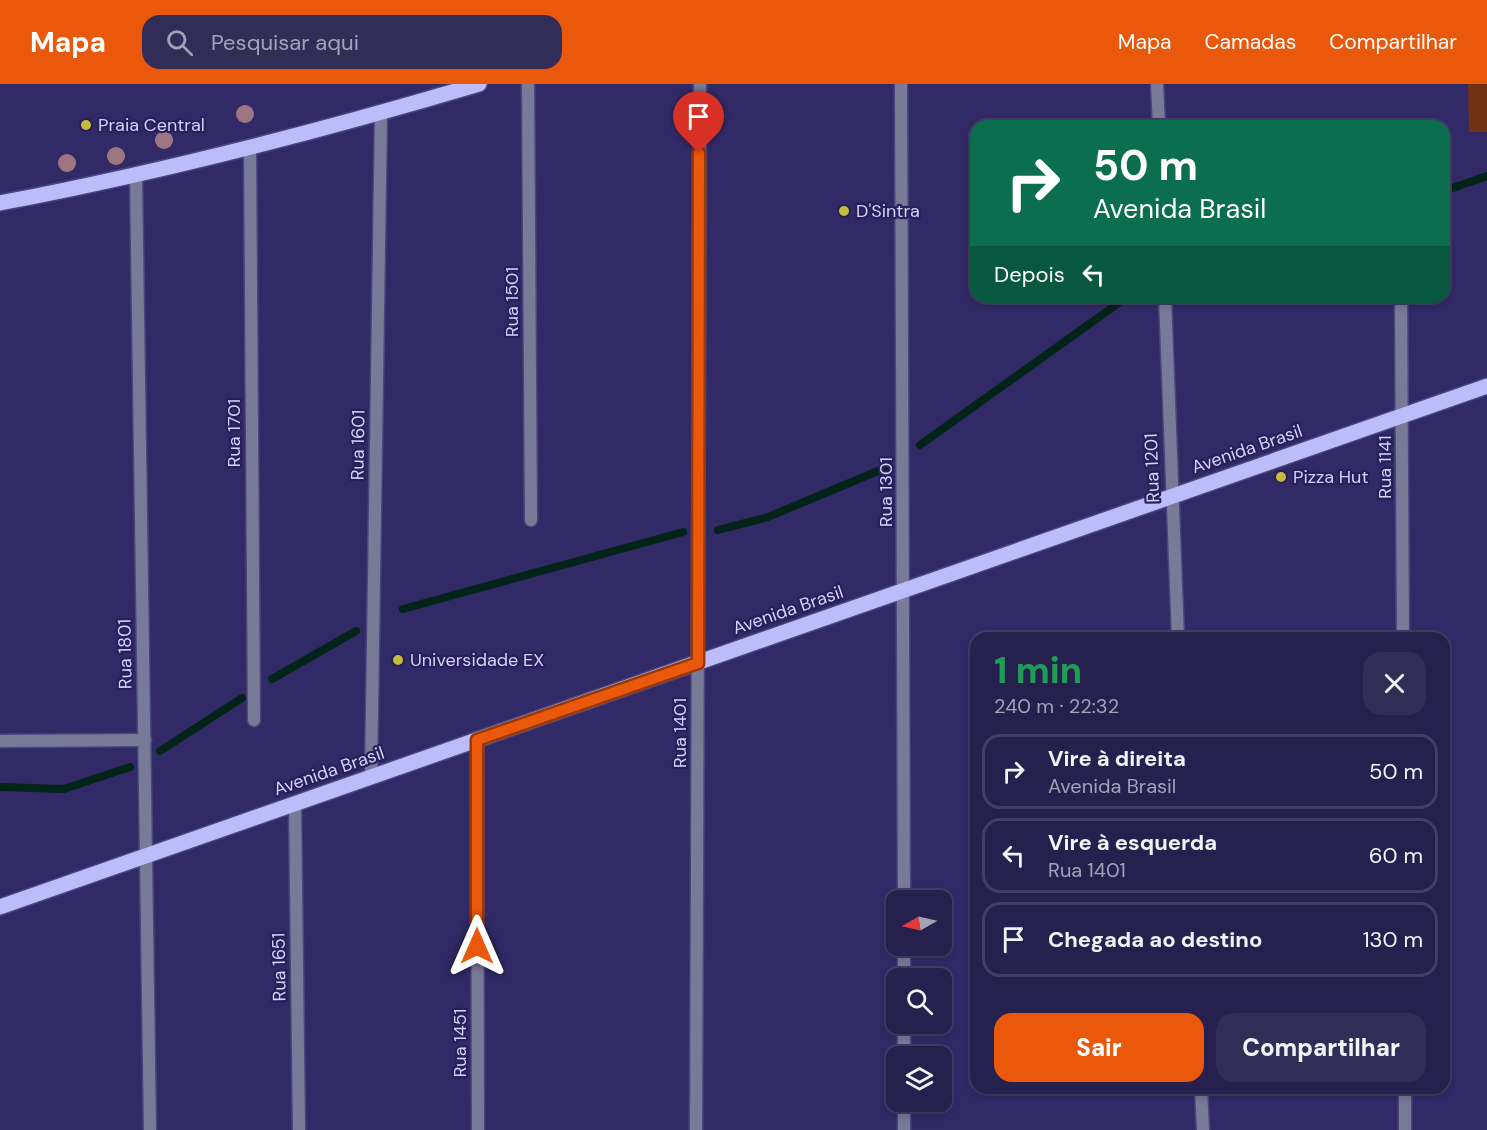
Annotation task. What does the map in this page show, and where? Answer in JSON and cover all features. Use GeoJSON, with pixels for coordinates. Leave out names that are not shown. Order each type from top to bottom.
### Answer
{"type":"FeatureCollection","features":[{"type":"Feature","properties":{"kind":"main road"},"geometry":{"type":"LineString","coordinates":[[0,203],[136,177],[381,113],[479,84]]}},
{"type":"Feature","properties":{"kind":"main road","name":"Avenida Brasil"},"geometry":{"type":"LineString","coordinates":[[0,907],[1487,386]]}},
{"type":"Feature","properties":{"kind":"street","name":"Rua 1501"},"geometry":{"type":"LineString","coordinates":[[528,84],[531,520]]}},
{"type":"Feature","properties":{"kind":"street","name":"Rua 1401"},"geometry":{"type":"LineString","coordinates":[[696,1130],[700,84]]}},
{"type":"Feature","properties":{"kind":"street","name":"Rua 1301"},"geometry":{"type":"LineString","coordinates":[[901,84],[904,890]]}},
{"type":"Feature","properties":{"kind":"street"},"geometry":{"type":"LineString","coordinates":[[1158,84],[1159,120]]}},
{"type":"Feature","properties":{"kind":"street","name":"Rua 1601"},"geometry":{"type":"LineString","coordinates":[[371,777],[381,113]]}},
{"type":"Feature","properties":{"kind":"street","name":"Rua 1701"},"geometry":{"type":"LineString","coordinates":[[250,147],[254,720]]}},
{"type":"Feature","properties":{"kind":"street","name":"Rua 1801"},"geometry":{"type":"LineString","coordinates":[[136,177],[150,1130]]}},
{"type":"Feature","properties":{"kind":"street","name":"Rua 1201"},"geometry":{"type":"LineString","coordinates":[[1165,303],[1178,632]]}},
{"type":"Feature","properties":{"kind":"street","name":"Rua 1141"},"geometry":{"type":"LineString","coordinates":[[1401,303],[1403,632]]}},
{"type":"Feature","properties":{"kind":"street"},"geometry":{"type":"LineString","coordinates":[[0,741],[145,740]]}},
{"type":"Feature","properties":{"kind":"street","name":"Rua 1451"},"geometry":{"type":"LineString","coordinates":[[477,740],[478,1130]]}},
{"type":"Feature","properties":{"kind":"street","name":"Rua 1651"},"geometry":{"type":"LineString","coordinates":[[295,804],[300,1130]]}},
{"type":"Feature","properties":{"kind":"street"},"geometry":{"type":"LineString","coordinates":[[1201,1094],[1203,1130]]}},
{"type":"Feature","properties":{"kind":"street"},"geometry":{"type":"LineString","coordinates":[[1405,1094],[1405,1130]]}},
{"type":"Feature","properties":{"kind":"street"},"geometry":{"type":"LineString","coordinates":[[903,1130],[904,1112]]}},
{"type":"Feature","properties":{"kind":"shaded area"},"geometry":{"type":"Polygon","coordinates":[[[1468,84],[1487,84],[1487,132],[1469,132],[1468,84]]]}},
{"type":"Feature","properties":{"kind":"waterway"},"geometry":{"type":"LineString","coordinates":[[1450,189],[1487,176]]}},
{"type":"Feature","properties":{"kind":"waterway"},"geometry":{"type":"LineString","coordinates":[[920,445],[1119,303]]}},
{"type":"Feature","properties":{"kind":"waterway"},"geometry":{"type":"LineString","coordinates":[[718,530],[768,517],[885,468]]}},
{"type":"Feature","properties":{"kind":"waterway"},"geometry":{"type":"LineString","coordinates":[[403,609],[683,532]]}},
{"type":"Feature","properties":{"kind":"waterway"},"geometry":{"type":"LineString","coordinates":[[272,679],[356,631]]}},
{"type":"Feature","properties":{"kind":"waterway"},"geometry":{"type":"LineString","coordinates":[[160,751],[242,698]]}},
{"type":"Feature","properties":{"kind":"waterway"},"geometry":{"type":"LineString","coordinates":[[0,787],[64,789],[130,767]]}},
{"type":"Feature","properties":{"kind":"place","name":"Praia Central"},"geometry":{"type":"Point","coordinates":[86,125]}},
{"type":"Feature","properties":{"kind":"place","name":"D'Sintra"},"geometry":{"type":"Point","coordinates":[844,211]}},
{"type":"Feature","properties":{"kind":"place","name":"Pizza Hut"},"geometry":{"type":"Point","coordinates":[1281,477]}},
{"type":"Feature","properties":{"kind":"place","name":"Universidade EX"},"geometry":{"type":"Point","coordinates":[398,660]}},
{"type":"Feature","properties":{"kind":"route"},"geometry":{"type":"LineString","coordinates":[[477,946],[477,740],[698,663],[699,153]]}}]}
